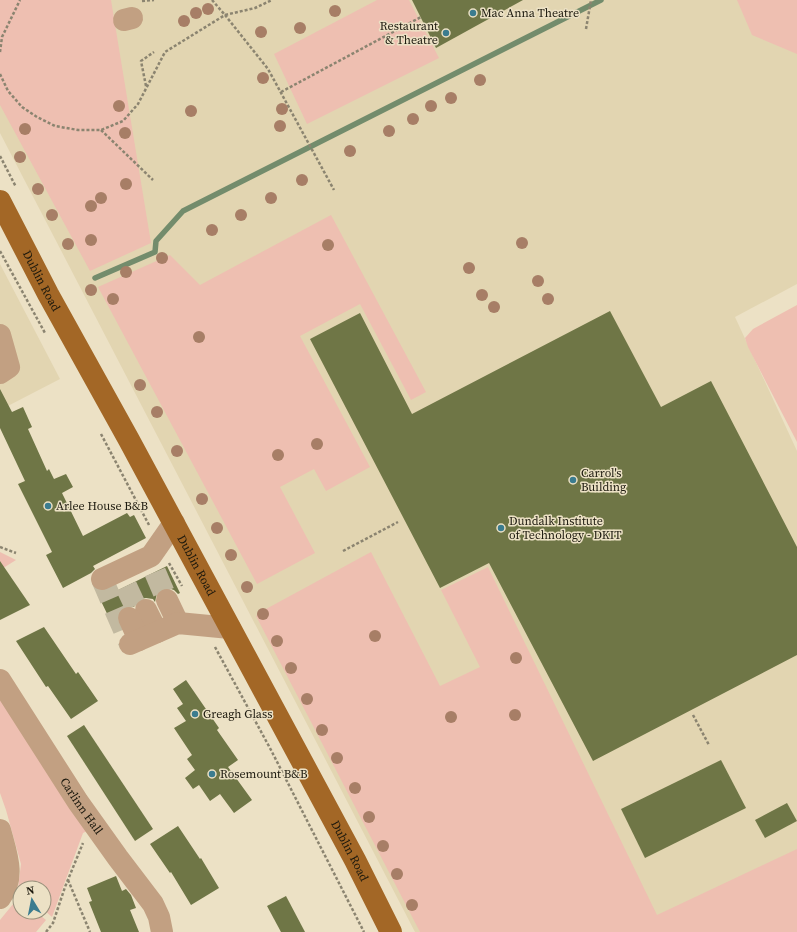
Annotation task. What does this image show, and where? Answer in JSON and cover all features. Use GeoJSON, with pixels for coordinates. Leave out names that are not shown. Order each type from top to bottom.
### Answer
{"type":"FeatureCollection","features":[{"type":"Feature","properties":{"kind":"main road","name":"Dublin Road"},"geometry":{"type":"LineString","coordinates":[[2,208],[174,523],[355,860],[391,932]]}},
{"type":"Feature","properties":{"kind":"street"},"geometry":{"type":"LineString","coordinates":[[0,335],[9,366],[0,372]]}},
{"type":"Feature","properties":{"kind":"street"},"geometry":{"type":"LineString","coordinates":[[129,574],[151,556],[174,523]]}},
{"type":"Feature","properties":{"kind":"street"},"geometry":{"type":"LineString","coordinates":[[162,630],[148,609],[162,630]]}},
{"type":"Feature","properties":{"kind":"street"},"geometry":{"type":"LineString","coordinates":[[162,630],[230,628]]}},
{"type":"Feature","properties":{"kind":"street","name":"Carlinn Hall"},"geometry":{"type":"LineString","coordinates":[[0,680],[78,802],[153,904],[159,917],[162,932]]}},
{"type":"Feature","properties":{"kind":"street"},"geometry":{"type":"LineString","coordinates":[[0,830],[8,864],[9,876],[7,887],[0,898]]}},
{"type":"Feature","properties":{"kind":"path"},"geometry":{"type":"LineString","coordinates":[[0,52],[2,37],[20,0]]}},
{"type":"Feature","properties":{"kind":"path"},"geometry":{"type":"LineString","coordinates":[[212,0],[268,69],[334,190]]}},
{"type":"Feature","properties":{"kind":"path"},"geometry":{"type":"LineString","coordinates":[[0,74],[8,91],[22,107],[37,117],[55,126],[78,130],[101,130],[122,121],[138,104],[165,52],[225,15],[255,8],[272,0]]}},
{"type":"Feature","properties":{"kind":"path"},"geometry":{"type":"LineString","coordinates":[[586,29],[591,0]]}},
{"type":"Feature","properties":{"kind":"path"},"geometry":{"type":"LineString","coordinates":[[281,92],[421,17]]}},
{"type":"Feature","properties":{"kind":"path"},"geometry":{"type":"LineString","coordinates":[[146,87],[141,61],[154,52]]}},
{"type":"Feature","properties":{"kind":"path"},"geometry":{"type":"LineString","coordinates":[[101,130],[153,180]]}},
{"type":"Feature","properties":{"kind":"path"},"geometry":{"type":"LineString","coordinates":[[343,551],[398,522]]}},
{"type":"Feature","properties":{"kind":"path"},"geometry":{"type":"LineString","coordinates":[[0,548],[16,553]]}},
{"type":"Feature","properties":{"kind":"path"},"geometry":{"type":"LineString","coordinates":[[693,715],[709,745]]}},
{"type":"Feature","properties":{"kind":"path"},"geometry":{"type":"LineString","coordinates":[[46,932],[53,923],[68,879],[86,836]]}},
{"type":"Feature","properties":{"kind":"path"},"geometry":{"type":"LineString","coordinates":[[68,879],[90,932]]}},
{"type":"Feature","properties":{"kind":"shaded area","name":"Dundalk Institute of Technology - DKIT"},"geometry":{"type":"Polygon","coordinates":[[[0,0],[797,0],[797,284],[735,317],[797,451],[797,932],[415,932],[0,133],[0,0]]]}},
{"type":"Feature","properties":{"kind":"shaded area"},"geometry":{"type":"Polygon","coordinates":[[[0,0],[111,0],[151,243],[90,271],[0,105],[0,0]]]}},
{"type":"Feature","properties":{"kind":"shaded area"},"geometry":{"type":"Polygon","coordinates":[[[377,0],[409,0],[439,58],[307,124],[274,54],[377,0]]]}},
{"type":"Feature","properties":{"kind":"shaded area"},"geometry":{"type":"Polygon","coordinates":[[[737,0],[797,0],[797,54],[752,35],[737,0]]]}},
{"type":"Feature","properties":{"kind":"shaded area"},"geometry":{"type":"Polygon","coordinates":[[[331,215],[426,392],[411,400],[360,304],[300,336],[370,467],[326,491],[314,469],[280,487],[315,553],[257,584],[98,287],[170,255],[200,285],[331,215]]]}},
{"type":"Feature","properties":{"kind":"shaded area"},"geometry":{"type":"Polygon","coordinates":[[[0,264],[60,379],[0,410],[0,264]]]}},
{"type":"Feature","properties":{"kind":"shaded area"},"geometry":{"type":"Polygon","coordinates":[[[797,305],[797,442],[748,347],[745,338],[753,329],[797,305]]]}},
{"type":"Feature","properties":{"kind":"shaded area"},"geometry":{"type":"Polygon","coordinates":[[[0,552],[16,560],[0,570],[0,552]]]}},
{"type":"Feature","properties":{"kind":"shaded area"},"geometry":{"type":"Polygon","coordinates":[[[371,552],[440,686],[480,667],[441,590],[488,567],[657,915],[797,849],[797,932],[420,932],[256,616],[266,609],[371,552]]]}},
{"type":"Feature","properties":{"kind":"shaded area"},"geometry":{"type":"Polygon","coordinates":[[[0,697],[89,830],[83,833],[52,917],[52,880],[19,880],[21,864],[0,793],[0,697]]]}},
{"type":"Feature","properties":{"kind":"shaded area"},"geometry":{"type":"Polygon","coordinates":[[[12,905],[12,920],[46,920],[36,932],[0,932],[0,920],[12,905]]]}},
{"type":"Feature","properties":{"kind":"building","name":"Restaurant & Theatre"},"geometry":{"type":"Polygon","coordinates":[[[412,0],[523,0],[436,48],[412,0]]]}},
{"type":"Feature","properties":{"kind":"building","name":"Carrol's Building"},"geometry":{"type":"Polygon","coordinates":[[[610,311],[661,407],[711,381],[797,547],[797,655],[593,761],[489,563],[440,588],[310,339],[360,313],[412,414],[610,311]]]}},
{"type":"Feature","properties":{"kind":"building"},"geometry":{"type":"Polygon","coordinates":[[[0,389],[12,412],[23,407],[32,427],[28,429],[47,471],[49,469],[54,479],[66,474],[73,487],[62,493],[83,536],[127,513],[130,517],[134,515],[146,538],[93,566],[95,569],[91,573],[63,588],[46,555],[52,552],[18,484],[25,481],[0,428],[0,389]]]}},
{"type":"Feature","properties":{"kind":"building"},"geometry":{"type":"Polygon","coordinates":[[[0,561],[30,605],[0,620],[0,561]]]}},
{"type":"Feature","properties":{"kind":"building"},"geometry":{"type":"Polygon","coordinates":[[[167,566],[180,593],[178,594],[174,590],[168,588],[162,589],[157,593],[155,602],[153,599],[140,599],[134,607],[124,607],[119,610],[117,616],[118,624],[113,626],[100,599],[167,566]]]}},
{"type":"Feature","properties":{"kind":"building"},"geometry":{"type":"Polygon","coordinates":[[[44,627],[76,674],[78,672],[98,701],[71,719],[48,686],[46,687],[16,641],[44,627]]]}},
{"type":"Feature","properties":{"kind":"building"},"geometry":{"type":"Polygon","coordinates":[[[186,680],[219,728],[217,730],[238,760],[228,767],[252,800],[234,813],[220,794],[210,801],[199,785],[193,789],[185,778],[195,770],[187,759],[192,755],[174,728],[186,721],[177,708],[183,704],[173,689],[186,680]]]}},
{"type":"Feature","properties":{"kind":"building"},"geometry":{"type":"Polygon","coordinates":[[[84,725],[153,829],[135,841],[67,736],[84,725]]]}},
{"type":"Feature","properties":{"kind":"building"},"geometry":{"type":"Polygon","coordinates":[[[721,760],[746,808],[645,858],[621,809],[721,760]]]}},
{"type":"Feature","properties":{"kind":"building"},"geometry":{"type":"Polygon","coordinates":[[[787,803],[797,821],[765,838],[755,820],[787,803]]]}},
{"type":"Feature","properties":{"kind":"building"},"geometry":{"type":"Polygon","coordinates":[[[178,826],[200,859],[201,858],[219,888],[191,905],[171,872],[170,873],[150,844],[178,826]]]}},
{"type":"Feature","properties":{"kind":"building"},"geometry":{"type":"Polygon","coordinates":[[[116,876],[122,891],[126,889],[131,895],[136,908],[130,910],[139,932],[101,932],[89,902],[92,901],[87,888],[116,876]]]}},
{"type":"Feature","properties":{"kind":"building"},"geometry":{"type":"Polygon","coordinates":[[[286,896],[305,932],[281,932],[267,906],[286,896]]]}},
{"type":"Feature","properties":{"kind":"waterway"},"geometry":{"type":"LineString","coordinates":[[95,278],[155,252],[156,241],[183,211],[601,0]]}},
{"type":"Feature","properties":{"kind":"tunnel"},"geometry":{"type":"LineString","coordinates":[[155,572],[167,600]]}},
{"type":"Feature","properties":{"kind":"tunnel"},"geometry":{"type":"LineString","coordinates":[[102,579],[130,644]]}},
{"type":"Feature","properties":{"kind":"tunnel"},"geometry":{"type":"LineString","coordinates":[[126,586],[139,614]]}},
{"type":"Feature","properties":{"kind":"place","name":"Mac Anna Theatre"},"geometry":{"type":"Point","coordinates":[473,13]}},
{"type":"Feature","properties":{"kind":"place","name":"Restaurant & Theatre"},"geometry":{"type":"Point","coordinates":[446,33]}},
{"type":"Feature","properties":{"kind":"place","name":"Carrol's Building"},"geometry":{"type":"Point","coordinates":[573,480]}},
{"type":"Feature","properties":{"kind":"place","name":"Arlee House B&B"},"geometry":{"type":"Point","coordinates":[48,506]}},
{"type":"Feature","properties":{"kind":"place","name":"Dundalk Institute of Technology - DKIT"},"geometry":{"type":"Point","coordinates":[501,528]}},
{"type":"Feature","properties":{"kind":"place","name":"Greagh Glass"},"geometry":{"type":"Point","coordinates":[195,714]}},
{"type":"Feature","properties":{"kind":"place","name":"Rosemount B&B"},"geometry":{"type":"Point","coordinates":[212,774]}}]}
